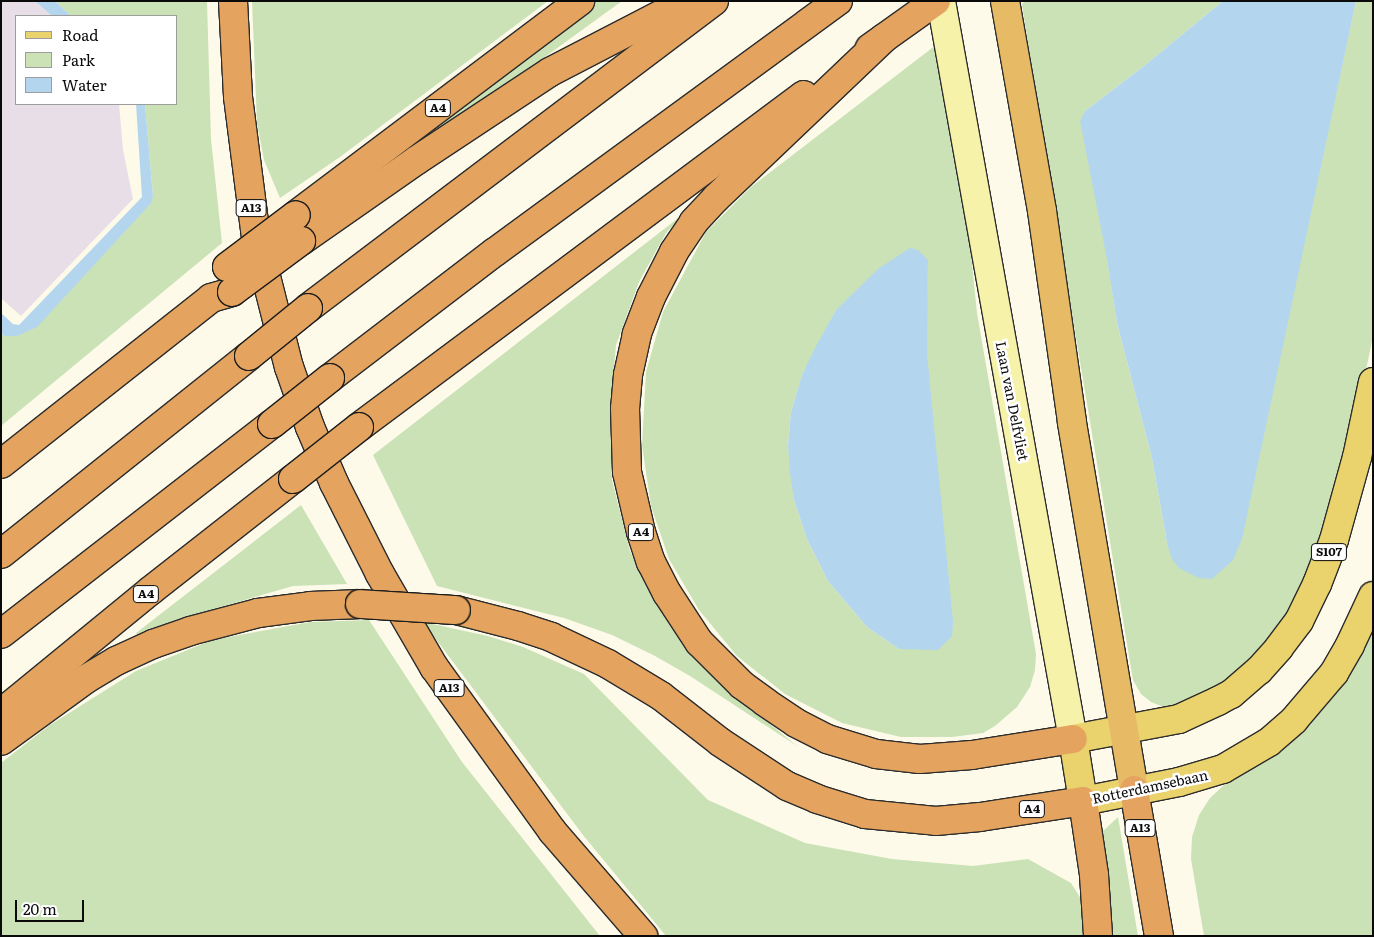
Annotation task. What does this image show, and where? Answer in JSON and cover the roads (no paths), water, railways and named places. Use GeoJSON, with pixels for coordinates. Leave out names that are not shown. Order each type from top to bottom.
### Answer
{"type":"FeatureCollection","features":[{"type":"Feature","properties":{"kind":"highway","name":"A13"},"geometry":{"type":"LineString","coordinates":[[233,1],[240,123],[256,237],[289,367],[310,427],[334,483],[380,574],[434,667],[553,832],[643,936]]}},
{"type":"Feature","properties":{"kind":"highway","name":"A4"},"geometry":{"type":"LineString","coordinates":[[1,464],[223,285],[296,215],[580,1]]}},
{"type":"Feature","properties":{"kind":"highway","name":"A4"},"geometry":{"type":"LineString","coordinates":[[223,285],[301,241],[417,160],[550,72],[688,1]]}},
{"type":"Feature","properties":{"kind":"highway"},"geometry":{"type":"LineString","coordinates":[[1,554],[308,308],[714,1]]}},
{"type":"Feature","properties":{"kind":"highway"},"geometry":{"type":"LineString","coordinates":[[1,634],[495,252],[838,1]]}},
{"type":"Feature","properties":{"kind":"highway","name":"A4"},"geometry":{"type":"LineString","coordinates":[[1,712],[150,591],[359,427],[753,132],[936,1]]}},
{"type":"Feature","properties":{"kind":"highway"},"geometry":{"type":"LineString","coordinates":[[1005,1],[1042,212],[1072,423],[1134,790]]}},
{"type":"Feature","properties":{"kind":"highway","name":"A4"},"geometry":{"type":"LineString","coordinates":[[884,38],[700,216],[674,252],[651,297],[637,334],[628,375],[625,408],[626,472],[641,532],[651,562],[667,593],[699,642],[742,685],[764,702],[796,723],[827,739],[876,754],[920,759],[963,756],[1073,739]]}},
{"type":"Feature","properties":{"kind":"highway","name":"A4"},"geometry":{"type":"LineString","coordinates":[[1,741],[86,679],[116,661],[153,644],[190,631],[258,613],[311,606],[360,604],[456,610],[518,626],[551,637],[608,664],[661,696],[720,742],[787,786],[817,799],[855,811],[891,818],[936,821],[980,817],[1083,801]]}},
{"type":"Feature","properties":{"kind":"highway","name":"A13"},"geometry":{"type":"LineString","coordinates":[[1134,790],[1159,936]]}},
{"type":"Feature","properties":{"kind":"highway"},"geometry":{"type":"LineString","coordinates":[[1083,801],[1094,875],[1098,936]]}},
{"type":"Feature","properties":{"kind":"main road","name":"Laan van Delfvliet"},"geometry":{"type":"LineString","coordinates":[[940,1],[1083,801]]}},
{"type":"Feature","properties":{"kind":"main road","name":"S107"},"geometry":{"type":"LineString","coordinates":[[1073,739],[1179,718],[1231,694],[1279,648],[1294,628],[1317,584],[1334,540],[1357,457],[1373,382]]}},
{"type":"Feature","properties":{"kind":"main road","name":"Rotterdamsebaan"},"geometry":{"type":"LineString","coordinates":[[1083,801],[1179,782],[1223,769],[1269,742],[1294,720],[1334,673],[1350,645],[1373,596]]}},
{"type":"Feature","properties":{"kind":"water"},"geometry":{"type":"Polygon","coordinates":[[[35,1],[55,1],[70,15],[51,15],[35,1]]]}},
{"type":"Feature","properties":{"kind":"water"},"geometry":{"type":"Polygon","coordinates":[[[1223,1],[1356,1],[1242,539],[1233,560],[1212,579],[1199,578],[1179,568],[1172,559],[1167,543],[1152,458],[1117,323],[1107,259],[1080,121],[1085,111],[1144,66],[1223,1]]]}},
{"type":"Feature","properties":{"kind":"water"},"geometry":{"type":"Polygon","coordinates":[[[136,105],[145,105],[153,196],[151,203],[37,327],[17,336],[4,336],[1,333],[1,313],[13,324],[19,325],[142,197],[136,105]]]}},
{"type":"Feature","properties":{"kind":"water"},"geometry":{"type":"Polygon","coordinates":[[[910,248],[918,250],[928,260],[927,354],[953,622],[952,636],[938,650],[899,649],[867,627],[828,581],[807,539],[794,500],[788,445],[791,412],[802,375],[836,310],[878,269],[910,248]]]}}]}
